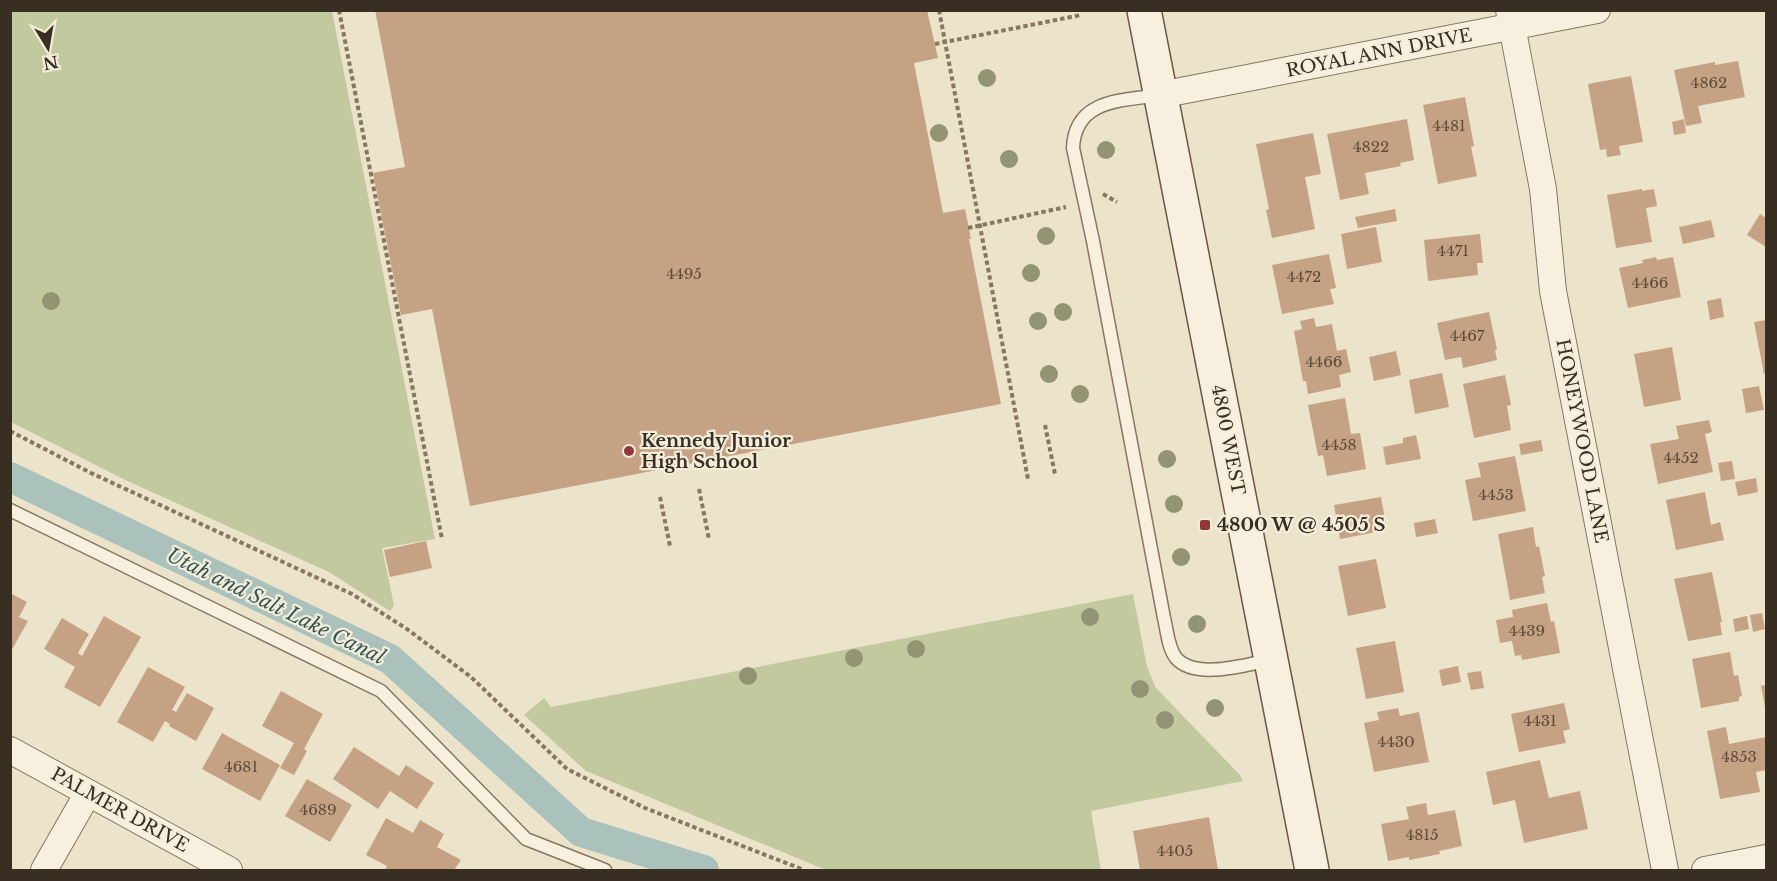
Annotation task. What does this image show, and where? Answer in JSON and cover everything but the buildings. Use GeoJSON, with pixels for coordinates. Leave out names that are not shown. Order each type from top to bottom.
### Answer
{"type":"FeatureCollection","features":[{"type":"Feature","properties":{"kind":"main road","name":"4800 WEST"},"geometry":{"type":"LineString","coordinates":[[1144,10],[1312,870]]}},
{"type":"Feature","properties":{"kind":"street","name":"ROYAL ANN DRIVE"},"geometry":{"type":"LineString","coordinates":[[1160,95],[1510,19],[1597,10]]}},
{"type":"Feature","properties":{"kind":"street","name":"HONEYWOOD LANE"},"geometry":{"type":"LineString","coordinates":[[1510,19],[1546,208],[1553,291],[1665,870]]}},
{"type":"Feature","properties":{"kind":"street","name":"PALMER DRIVE"},"geometry":{"type":"LineString","coordinates":[[10,750],[229,870]]}},
{"type":"Feature","properties":{"kind":"street"},"geometry":{"type":"LineString","coordinates":[[44,870],[88,793]]}},
{"type":"Feature","properties":{"kind":"street"},"geometry":{"type":"LineString","coordinates":[[1705,870],[1767,858]]}},
{"type":"Feature","properties":{"kind":"lane"},"geometry":{"type":"LineString","coordinates":[[1160,95],[1106,104],[1092,110],[1080,120],[1074,132],[1073,148],[1093,241],[1164,618],[1175,657],[1190,667],[1227,668],[1271,660]]}},
{"type":"Feature","properties":{"kind":"lane"},"geometry":{"type":"LineString","coordinates":[[10,510],[381,691],[526,840],[604,870]]}},
{"type":"Feature","properties":{"kind":"path"},"geometry":{"type":"LineString","coordinates":[[339,10],[442,539]]}},
{"type":"Feature","properties":{"kind":"path"},"geometry":{"type":"LineString","coordinates":[[939,10],[1028,479]]}},
{"type":"Feature","properties":{"kind":"path"},"geometry":{"type":"LineString","coordinates":[[935,44],[1081,15]]}},
{"type":"Feature","properties":{"kind":"path"},"geometry":{"type":"LineString","coordinates":[[968,228],[1067,207]]}},
{"type":"Feature","properties":{"kind":"path"},"geometry":{"type":"LineString","coordinates":[[1045,425],[1055,474]]}},
{"type":"Feature","properties":{"kind":"path"},"geometry":{"type":"LineString","coordinates":[[10,431],[91,473],[352,594],[407,629],[471,677],[567,769],[645,808],[804,870]]}},
{"type":"Feature","properties":{"kind":"path"},"geometry":{"type":"LineString","coordinates":[[699,489],[709,539]]}},
{"type":"Feature","properties":{"kind":"path"},"geometry":{"type":"LineString","coordinates":[[660,497],[670,546]]}},
{"type":"Feature","properties":{"kind":"green space"},"geometry":{"type":"Polygon","coordinates":[[[10,11],[332,11],[435,539],[382,548],[394,605],[390,611],[329,572],[123,479],[11,422],[10,11]]]}},
{"type":"Feature","properties":{"kind":"green space"},"geometry":{"type":"Polygon","coordinates":[[[1133,594],[1147,667],[1156,688],[1240,775],[1243,781],[1091,811],[1101,870],[826,870],[586,771],[524,715],[544,698],[551,707],[1133,594]]]}},
{"type":"Feature","properties":{"kind":"waterway","name":"Utah and Salt Lake Canal"},"geometry":{"type":"LineString","coordinates":[[10,477],[390,659],[581,832],[704,870]]}},
{"type":"Feature","properties":{"kind":"place","name":"Kennedy Junior High School"},"geometry":{"type":"Point","coordinates":[629,451]}},
{"type":"Feature","properties":{"kind":"place","name":"4800 W @ 4505 S"},"geometry":{"type":"Point","coordinates":[1205,525]}}]}
